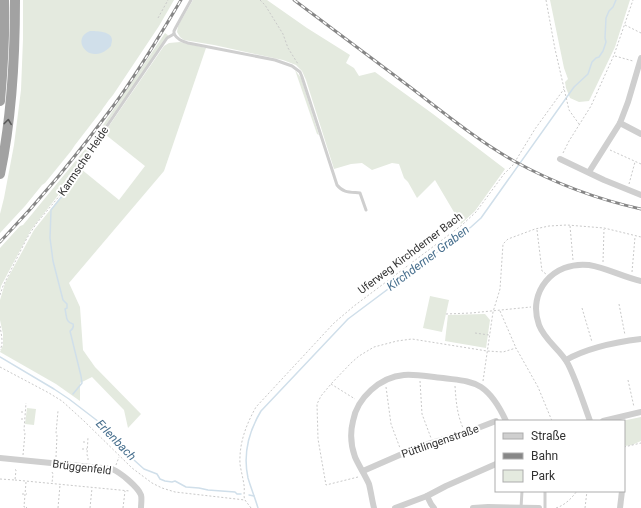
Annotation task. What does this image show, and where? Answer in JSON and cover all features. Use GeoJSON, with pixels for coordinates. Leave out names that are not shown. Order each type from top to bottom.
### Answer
{"type":"FeatureCollection","features":[{"type":"Feature","properties":{"kind":"highway"},"geometry":{"type":"LineString","coordinates":[[0,101],[5,22],[4,0]]}},
{"type":"Feature","properties":{"kind":"highway"},"geometry":{"type":"LineString","coordinates":[[0,174],[4,154],[14,68],[15,0]]}},
{"type":"Feature","properties":{"kind":"street"},"geometry":{"type":"LineString","coordinates":[[589,172],[620,123],[639,75],[640,60]]}},
{"type":"Feature","properties":{"kind":"street"},"geometry":{"type":"LineString","coordinates":[[620,123],[641,134]]}},
{"type":"Feature","properties":{"kind":"street"},"geometry":{"type":"LineString","coordinates":[[560,159],[604,180],[641,195]]}},
{"type":"Feature","properties":{"kind":"street"},"geometry":{"type":"LineString","coordinates":[[590,420],[571,369],[566,360],[545,336],[539,326],[536,312],[538,295],[550,276],[574,266],[587,265],[603,268],[631,279],[641,281]]}},
{"type":"Feature","properties":{"kind":"street"},"geometry":{"type":"LineString","coordinates":[[566,360],[580,353],[594,349],[641,339]]}},
{"type":"Feature","properties":{"kind":"street"},"geometry":{"type":"LineString","coordinates":[[374,508],[369,484],[356,458],[352,441],[353,420],[356,410],[360,402],[373,388],[385,381],[403,376],[419,375],[468,382],[482,388],[492,397],[499,406],[505,420]]}},
{"type":"Feature","properties":{"kind":"street"},"geometry":{"type":"LineString","coordinates":[[612,420],[638,413]]}},
{"type":"Feature","properties":{"kind":"street","name":"Püttlingenstraße"},"geometry":{"type":"LineString","coordinates":[[363,471],[402,453],[432,442],[465,433],[495,421]]}},
{"type":"Feature","properties":{"kind":"street","name":"Brüggenfeld"},"geometry":{"type":"LineString","coordinates":[[0,458],[115,470],[137,488],[141,498],[141,508]]}},
{"type":"Feature","properties":{"kind":"street"},"geometry":{"type":"LineString","coordinates":[[395,508],[427,496],[495,464]]}},
{"type":"Feature","properties":{"kind":"street"},"geometry":{"type":"LineString","coordinates":[[620,508],[622,492]]}},
{"type":"Feature","properties":{"kind":"street"},"geometry":{"type":"LineString","coordinates":[[427,496],[434,508]]}},
{"type":"Feature","properties":{"kind":"street"},"geometry":{"type":"LineString","coordinates":[[473,508],[539,508]]}},
{"type":"Feature","properties":{"kind":"lane","name":"Karmsche Heide"},"geometry":{"type":"LineString","coordinates":[[81,164],[167,38],[174,34],[174,31],[190,0]]}},
{"type":"Feature","properties":{"kind":"lane"},"geometry":{"type":"LineString","coordinates":[[174,34],[176,38],[181,41],[276,60],[292,66],[300,72],[337,185],[344,191],[360,193],[366,210]]}},
{"type":"Feature","properties":{"kind":"lane"},"geometry":{"type":"LineString","coordinates":[[521,508],[522,492]]}},
{"type":"Feature","properties":{"kind":"lane"},"geometry":{"type":"LineString","coordinates":[[545,492],[545,508]]}},
{"type":"Feature","properties":{"kind":"path"},"geometry":{"type":"LineString","coordinates":[[158,18],[168,0]]}},
{"type":"Feature","properties":{"kind":"path"},"geometry":{"type":"LineString","coordinates":[[260,0],[265,4],[283,34],[288,48],[298,64],[300,72]]}},
{"type":"Feature","properties":{"kind":"path"},"geometry":{"type":"LineString","coordinates":[[546,0],[555,49],[569,110],[579,125]]}},
{"type":"Feature","properties":{"kind":"path"},"geometry":{"type":"LineString","coordinates":[[560,159],[569,141],[591,106],[614,55],[633,0]]}},
{"type":"Feature","properties":{"kind":"path"},"geometry":{"type":"LineString","coordinates":[[624,25],[641,33]]}},
{"type":"Feature","properties":{"kind":"path"},"geometry":{"type":"LineString","coordinates":[[614,55],[640,60]]}},
{"type":"Feature","properties":{"kind":"path","name":"Uferweg Kirchderner Bach"},"geometry":{"type":"LineString","coordinates":[[245,500],[240,454],[248,421],[256,407],[334,322],[462,225],[476,212],[513,165],[535,129],[564,89]]}},
{"type":"Feature","properties":{"kind":"path"},"geometry":{"type":"LineString","coordinates":[[604,148],[641,164]]}},
{"type":"Feature","properties":{"kind":"path"},"geometry":{"type":"LineString","coordinates":[[628,187],[635,162]]}},
{"type":"Feature","properties":{"kind":"path","name":"Karmsche Heide"},"geometry":{"type":"LineString","coordinates":[[0,295],[27,238],[36,224],[66,188],[81,164]]}},
{"type":"Feature","properties":{"kind":"path"},"geometry":{"type":"LineString","coordinates":[[570,225],[574,266]]}},
{"type":"Feature","properties":{"kind":"path"},"geometry":{"type":"LineString","coordinates":[[482,388],[493,312],[500,289],[503,244],[508,239],[549,226],[570,225],[604,228],[641,238]]}},
{"type":"Feature","properties":{"kind":"path"},"geometry":{"type":"LineString","coordinates":[[603,268],[604,228]]}},
{"type":"Feature","properties":{"kind":"path"},"geometry":{"type":"LineString","coordinates":[[537,229],[542,271],[550,276]]}},
{"type":"Feature","properties":{"kind":"path"},"geometry":{"type":"LineString","coordinates":[[631,279],[635,236]]}},
{"type":"Feature","properties":{"kind":"path"},"geometry":{"type":"LineString","coordinates":[[619,304],[627,341]]}},
{"type":"Feature","properties":{"kind":"path"},"geometry":{"type":"LineString","coordinates":[[446,314],[470,314],[536,307]]}},
{"type":"Feature","properties":{"kind":"path"},"geometry":{"type":"LineString","coordinates":[[582,308],[594,349]]}},
{"type":"Feature","properties":{"kind":"path"},"geometry":{"type":"LineString","coordinates":[[500,311],[516,348],[538,387],[552,420]]}},
{"type":"Feature","properties":{"kind":"path"},"geometry":{"type":"LineString","coordinates":[[0,326],[2,347],[0,350]]}},
{"type":"Feature","properties":{"kind":"path"},"geometry":{"type":"LineString","coordinates":[[475,332],[489,336]]}},
{"type":"Feature","properties":{"kind":"path"},"geometry":{"type":"LineString","coordinates":[[487,351],[503,352],[516,348]]}},
{"type":"Feature","properties":{"kind":"path"},"geometry":{"type":"LineString","coordinates":[[0,367],[62,401],[119,456],[152,483],[175,492],[245,500],[251,508]]}},
{"type":"Feature","properties":{"kind":"path"},"geometry":{"type":"LineString","coordinates":[[419,375],[422,414],[432,442]]}},
{"type":"Feature","properties":{"kind":"path"},"geometry":{"type":"LineString","coordinates":[[454,380],[456,405],[465,433]]}},
{"type":"Feature","properties":{"kind":"path"},"geometry":{"type":"LineString","coordinates":[[628,380],[638,413]]}},
{"type":"Feature","properties":{"kind":"path"},"geometry":{"type":"LineString","coordinates":[[385,381],[391,424],[402,453]]}},
{"type":"Feature","properties":{"kind":"path"},"geometry":{"type":"LineString","coordinates":[[330,384],[360,402]]}},
{"type":"Feature","properties":{"kind":"path"},"geometry":{"type":"LineString","coordinates":[[23,460],[26,403]]}},
{"type":"Feature","properties":{"kind":"path"},"geometry":{"type":"LineString","coordinates":[[55,464],[58,435],[56,433],[56,428],[58,411]]}},
{"type":"Feature","properties":{"kind":"path"},"geometry":{"type":"LineString","coordinates":[[20,425],[24,426]]}},
{"type":"Feature","properties":{"kind":"path"},"geometry":{"type":"LineString","coordinates":[[88,437],[88,467]]}},
{"type":"Feature","properties":{"kind":"path"},"geometry":{"type":"LineString","coordinates":[[83,442],[88,442]]}},
{"type":"Feature","properties":{"kind":"path"},"geometry":{"type":"LineString","coordinates":[[625,448],[641,443]]}},
{"type":"Feature","properties":{"kind":"path"},"geometry":{"type":"LineString","coordinates":[[82,449],[87,449]]}},
{"type":"Feature","properties":{"kind":"path"},"geometry":{"type":"LineString","coordinates":[[115,470],[119,456]]}},
{"type":"Feature","properties":{"kind":"path"},"geometry":{"type":"LineString","coordinates":[[14,468],[16,470],[15,480]]}},
{"type":"Feature","properties":{"kind":"path"},"geometry":{"type":"LineString","coordinates":[[52,472],[52,484]]}},
{"type":"Feature","properties":{"kind":"path"},"geometry":{"type":"LineString","coordinates":[[0,479],[130,491]]}},
{"type":"Feature","properties":{"kind":"path"},"geometry":{"type":"LineString","coordinates":[[26,481],[24,507],[27,507],[26,508]]}},
{"type":"Feature","properties":{"kind":"path"},"geometry":{"type":"LineString","coordinates":[[58,508],[60,484]]}},
{"type":"Feature","properties":{"kind":"path"},"geometry":{"type":"LineString","coordinates":[[22,487],[26,488]]}},
{"type":"Feature","properties":{"kind":"path"},"geometry":{"type":"LineString","coordinates":[[87,506],[91,507],[92,487]]}},
{"type":"Feature","properties":{"kind":"path"},"geometry":{"type":"LineString","coordinates":[[56,490],[60,491]]}},
{"type":"Feature","properties":{"kind":"path"},"geometry":{"type":"LineString","coordinates":[[125,490],[123,507],[127,506]]}},
{"type":"Feature","properties":{"kind":"path"},"geometry":{"type":"LineString","coordinates":[[556,508],[567,503],[575,492]]}},
{"type":"Feature","properties":{"kind":"path"},"geometry":{"type":"LineString","coordinates":[[585,508],[587,492]]}},
{"type":"Feature","properties":{"kind":"path"},"geometry":{"type":"LineString","coordinates":[[88,493],[92,494]]}},
{"type":"Feature","properties":{"kind":"path"},"geometry":{"type":"LineString","coordinates":[[120,496],[124,497]]}},
{"type":"Feature","properties":{"kind":"green space"},"geometry":{"type":"Polygon","coordinates":[[[23,0],[174,0],[159,26],[102,110],[45,183],[0,233],[0,214],[14,145],[21,90],[23,0]]]}},
{"type":"Feature","properties":{"kind":"green space"},"geometry":{"type":"Polygon","coordinates":[[[193,0],[267,0],[307,28],[350,55],[346,63],[354,68],[359,76],[375,72],[505,169],[475,211],[461,224],[435,180],[417,198],[404,178],[399,164],[392,163],[372,170],[362,163],[351,164],[334,169],[302,71],[296,65],[283,60],[184,40],[177,32],[178,26],[193,0]]]}},
{"type":"Feature","properties":{"kind":"green space"},"geometry":{"type":"Polygon","coordinates":[[[550,0],[630,0],[615,47],[589,101],[579,102],[570,98],[566,88],[565,82],[568,79],[564,68],[550,0]]]}},
{"type":"Feature","properties":{"kind":"green space"},"geometry":{"type":"Polygon","coordinates":[[[165,33],[169,36],[112,116],[63,189],[31,230],[1,286],[0,291],[0,248],[20,226],[23,225],[96,136],[165,33]]]}},
{"type":"Feature","properties":{"kind":"green space"},"geometry":{"type":"Polygon","coordinates":[[[180,42],[206,48],[164,171],[69,283],[80,307],[83,350],[95,367],[141,414],[128,428],[124,410],[92,377],[80,383],[80,401],[56,384],[0,352],[3,345],[3,334],[0,320],[0,300],[5,283],[34,230],[67,189],[78,170],[81,169],[119,200],[145,166],[106,135],[101,142],[100,139],[164,46],[169,43],[180,42]]]}},
{"type":"Feature","properties":{"kind":"green space"},"geometry":{"type":"Polygon","coordinates":[[[295,70],[301,78],[319,135],[317,134],[295,70]]]}},
{"type":"Feature","properties":{"kind":"green space"},"geometry":{"type":"Polygon","coordinates":[[[430,296],[449,300],[442,332],[423,328],[430,296]]]}},
{"type":"Feature","properties":{"kind":"green space"},"geometry":{"type":"Polygon","coordinates":[[[485,314],[490,320],[486,348],[445,341],[448,315],[485,314]]]}},
{"type":"Feature","properties":{"kind":"green space"},"geometry":{"type":"Polygon","coordinates":[[[27,408],[36,409],[34,425],[25,424],[27,408]]]}},
{"type":"Feature","properties":{"kind":"green space"},"geometry":{"type":"Polygon","coordinates":[[[641,417],[641,441],[632,445],[625,446],[625,420],[641,417]]]}},
{"type":"Feature","properties":{"kind":"shaded area"},"geometry":{"type":"Polygon","coordinates":[[[90,31],[107,33],[112,40],[111,46],[104,52],[98,54],[91,54],[87,52],[81,41],[82,37],[90,31]]]}},
{"type":"Feature","properties":{"kind":"waterway","name":"Kirchderner Graben"},"geometry":{"type":"LineString","coordinates":[[258,508],[248,478],[246,461],[250,435],[261,411],[348,319],[481,218],[574,87],[588,74],[592,62],[599,57],[603,51],[606,42],[606,18],[616,0]]}},
{"type":"Feature","properties":{"kind":"waterway"},"geometry":{"type":"LineString","coordinates":[[66,191],[51,210],[50,238],[53,261],[63,300],[67,304],[67,308],[65,309],[67,318],[69,322],[73,324],[73,328],[70,331],[81,376],[82,383],[73,394]]}},
{"type":"Feature","properties":{"kind":"waterway","name":"Erlenbach"},"geometry":{"type":"LineString","coordinates":[[0,357],[69,399],[99,422],[105,431],[115,439],[120,446],[132,455],[134,460],[144,469],[157,474],[160,479],[172,482],[175,481],[186,487],[235,492],[237,494],[241,494]]}},
{"type":"Feature","properties":{"kind":"waterway","name":"Erlenbach"},"geometry":{"type":"LineString","coordinates":[[249,495],[254,496]]}},
{"type":"Feature","properties":{"kind":"railway"},"geometry":{"type":"LineString","coordinates":[[0,242],[45,192],[101,123],[141,66],[181,0]]}},
{"type":"Feature","properties":{"kind":"railway"},"geometry":{"type":"LineString","coordinates":[[294,0],[461,126],[500,153],[529,169],[576,190],[641,209]]}}]}
